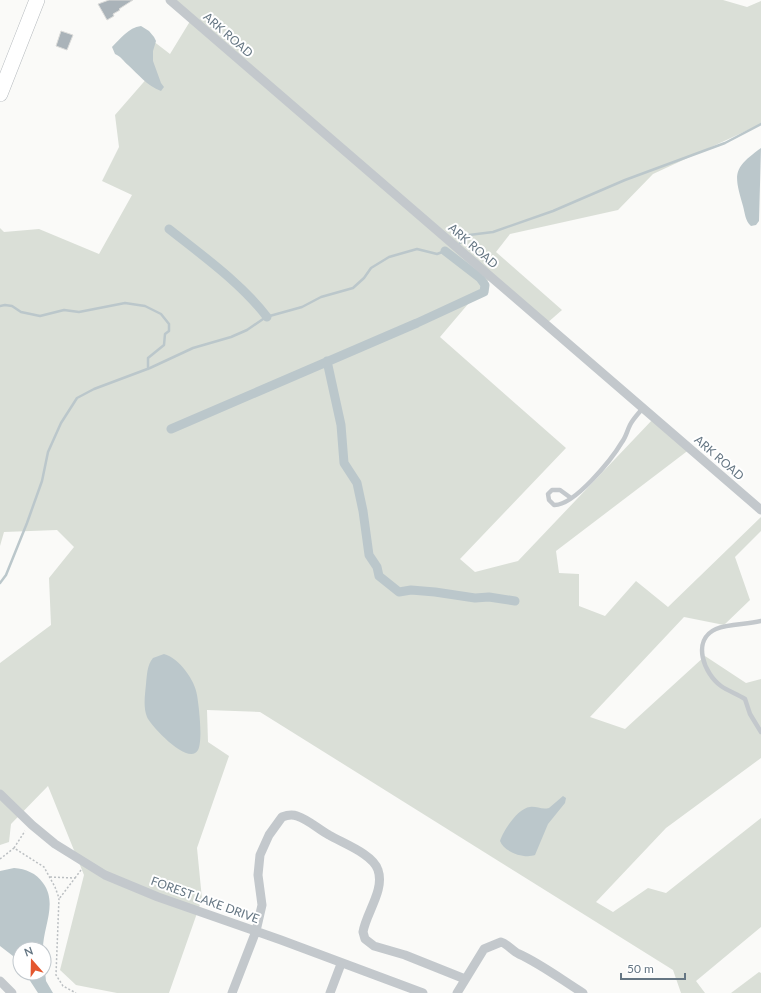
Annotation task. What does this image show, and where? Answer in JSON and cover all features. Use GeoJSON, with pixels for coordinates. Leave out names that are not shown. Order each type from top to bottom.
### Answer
{"type":"FeatureCollection","features":[{"type":"Feature","properties":{"kind":"main road"},"geometry":{"type":"LineString","coordinates":[[0,94],[37,0]]}},
{"type":"Feature","properties":{"kind":"street","name":"ARK ROAD"},"geometry":{"type":"LineString","coordinates":[[170,0],[761,510]]}},
{"type":"Feature","properties":{"kind":"street","name":"FOREST LAKE DRIVE"},"geometry":{"type":"LineString","coordinates":[[0,794],[27,821],[55,844],[105,875],[158,897],[256,931],[341,964],[423,993]]}},
{"type":"Feature","properties":{"kind":"street"},"geometry":{"type":"LineString","coordinates":[[232,993],[256,931],[262,905],[258,868],[262,848],[282,817],[293,814],[310,822],[376,864],[379,870],[379,885],[363,932],[368,943],[405,955],[465,979]]}},
{"type":"Feature","properties":{"kind":"street"},"geometry":{"type":"LineString","coordinates":[[457,993],[484,949],[501,942],[583,993]]}},
{"type":"Feature","properties":{"kind":"street"},"geometry":{"type":"LineString","coordinates":[[330,993],[341,964]]}},
{"type":"Feature","properties":{"kind":"street"},"geometry":{"type":"LineString","coordinates":[[0,981],[12,993]]}},
{"type":"Feature","properties":{"kind":"lane"},"geometry":{"type":"LineString","coordinates":[[571,498],[560,490],[552,490],[548,494],[549,500],[554,505],[560,505],[571,498],[610,459],[623,441],[630,425],[643,408]]}},
{"type":"Feature","properties":{"kind":"lane"},"geometry":{"type":"LineString","coordinates":[[761,621],[731,624],[714,630],[705,640],[701,652],[706,668],[712,677],[721,686],[745,699],[750,714],[761,732]]}},
{"type":"Feature","properties":{"kind":"path"},"geometry":{"type":"LineString","coordinates":[[0,859],[14,848],[23,835],[27,821]]}},
{"type":"Feature","properties":{"kind":"path"},"geometry":{"type":"LineString","coordinates":[[14,848],[44,867],[50,877],[59,899],[56,975],[63,986],[76,993]]}},
{"type":"Feature","properties":{"kind":"path"},"geometry":{"type":"LineString","coordinates":[[50,877],[74,878],[59,899]]}},
{"type":"Feature","properties":{"kind":"shaded area"},"geometry":{"type":"Polygon","coordinates":[[[172,0],[723,0],[747,7],[761,1],[761,124],[653,174],[618,210],[510,234],[496,252],[562,310],[546,324],[491,277],[440,337],[566,448],[460,559],[475,572],[518,561],[654,418],[690,449],[556,551],[559,573],[579,574],[579,606],[605,616],[636,581],[668,607],[761,517],[761,531],[735,557],[750,600],[724,625],[684,617],[590,717],[625,729],[705,656],[746,683],[761,679],[761,758],[666,828],[596,902],[613,912],[648,888],[666,893],[761,818],[761,927],[696,981],[705,993],[681,993],[673,970],[260,712],[207,710],[208,742],[229,756],[197,848],[202,899],[169,993],[117,993],[76,985],[60,970],[84,875],[48,786],[11,824],[9,842],[0,845],[0,663],[51,625],[49,578],[74,547],[57,530],[4,532],[0,546],[0,228],[4,232],[39,229],[99,254],[132,195],[102,181],[119,147],[115,115],[149,76],[144,34],[170,54],[192,18],[172,0]]]}},
{"type":"Feature","properties":{"kind":"shaded area"},"geometry":{"type":"Polygon","coordinates":[[[141,26],[149,31],[156,41],[153,51],[153,61],[161,83],[164,87],[161,91],[143,80],[115,54],[112,47],[128,31],[141,26]]]}},
{"type":"Feature","properties":{"kind":"shaded area"},"geometry":{"type":"Polygon","coordinates":[[[761,148],[759,221],[756,225],[751,226],[746,219],[737,179],[740,167],[761,148]]]}},
{"type":"Feature","properties":{"kind":"shaded area"},"geometry":{"type":"Polygon","coordinates":[[[164,654],[170,656],[181,665],[190,676],[196,689],[200,715],[200,739],[198,750],[193,754],[179,749],[171,743],[155,728],[147,717],[145,697],[148,667],[153,658],[164,654]]]}},
{"type":"Feature","properties":{"kind":"shaded area"},"geometry":{"type":"Polygon","coordinates":[[[563,796],[566,798],[565,803],[548,824],[535,855],[525,856],[515,854],[502,845],[500,841],[504,832],[521,811],[530,807],[544,809],[549,808],[563,796]]]}},
{"type":"Feature","properties":{"kind":"shaded area"},"geometry":{"type":"Polygon","coordinates":[[[14,868],[23,869],[34,874],[43,883],[49,899],[50,907],[44,941],[12,941],[12,955],[0,946],[0,871],[14,868]]]}},
{"type":"Feature","properties":{"kind":"shaded area"},"geometry":{"type":"Polygon","coordinates":[[[759,972],[761,973],[761,993],[731,993],[759,972]]]}},
{"type":"Feature","properties":{"kind":"shaded area"},"geometry":{"type":"Polygon","coordinates":[[[30,981],[46,981],[53,993],[38,993],[30,981]]]}},
{"type":"Feature","properties":{"kind":"building"},"geometry":{"type":"Polygon","coordinates":[[[109,0],[133,0],[119,9],[120,10],[113,14],[114,16],[107,20],[98,4],[109,0]]]}},
{"type":"Feature","properties":{"kind":"building"},"geometry":{"type":"Polygon","coordinates":[[[61,31],[73,35],[67,50],[56,46],[61,31]]]}},
{"type":"Feature","properties":{"kind":"waterway"},"geometry":{"type":"LineString","coordinates":[[460,243],[469,235],[493,232],[553,211],[625,180],[725,143],[761,124]]}},
{"type":"Feature","properties":{"kind":"waterway"},"geometry":{"type":"LineString","coordinates":[[169,229],[234,281],[267,317]]}},
{"type":"Feature","properties":{"kind":"waterway"},"geometry":{"type":"LineString","coordinates":[[0,583],[6,575],[27,523],[42,481],[48,452],[61,423],[77,398],[94,389],[150,368],[193,348],[231,337],[247,330],[266,317],[302,307],[321,297],[353,288],[364,278],[371,268],[389,257],[417,249],[437,254],[445,251]]}},
{"type":"Feature","properties":{"kind":"waterway"},"geometry":{"type":"LineString","coordinates":[[171,429],[417,323],[484,292],[485,285],[480,278],[445,251]]}},
{"type":"Feature","properties":{"kind":"waterway"},"geometry":{"type":"LineString","coordinates":[[0,306],[12,306],[21,312],[40,316],[64,310],[79,312],[125,303],[145,306],[161,314],[169,324],[169,331],[165,334],[164,345],[148,358],[148,369]]}},
{"type":"Feature","properties":{"kind":"waterway"},"geometry":{"type":"LineString","coordinates":[[327,361],[341,425],[344,463],[357,483],[363,511],[369,555],[377,567],[379,576],[399,592],[411,590],[475,598],[489,597],[515,601]]}}]}
